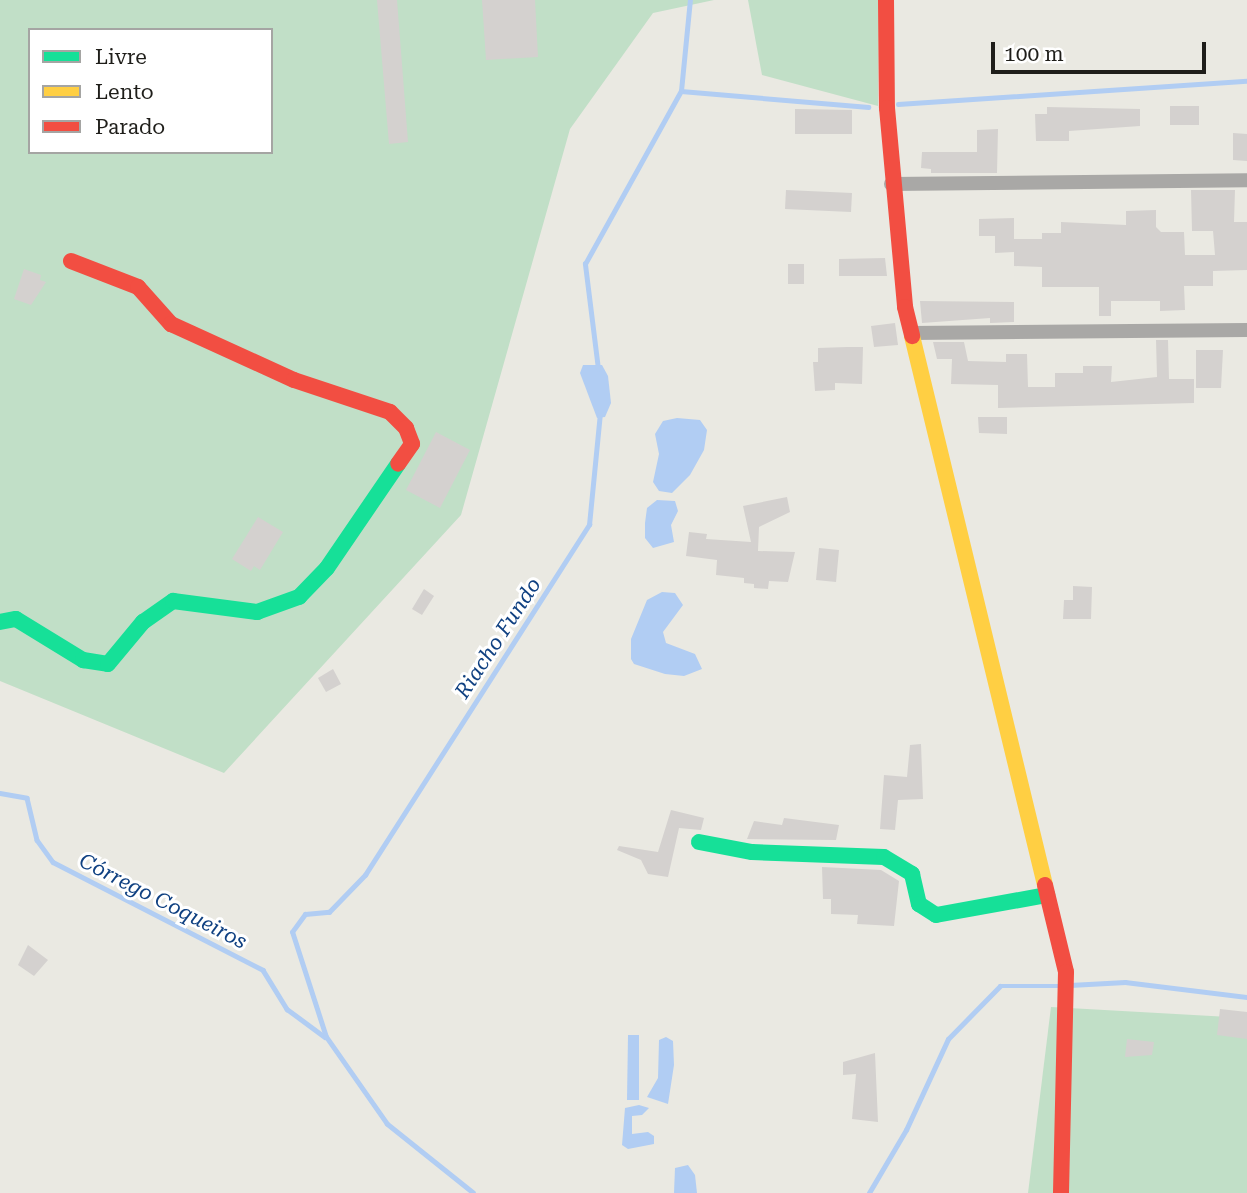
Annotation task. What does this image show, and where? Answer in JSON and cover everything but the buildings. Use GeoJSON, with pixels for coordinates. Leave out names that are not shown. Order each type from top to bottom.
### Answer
{"type":"FeatureCollection","features":[{"type":"Feature","properties":{"kind":"street"},"geometry":{"type":"LineString","coordinates":[[886,0],[891,184],[911,333],[1066,972],[1061,1193]]}},
{"type":"Feature","properties":{"kind":"street"},"geometry":{"type":"LineString","coordinates":[[891,184],[1247,180]]}},
{"type":"Feature","properties":{"kind":"street"},"geometry":{"type":"LineString","coordinates":[[0,622],[16,619],[83,660],[108,664],[161,607],[173,601],[257,612],[299,597],[327,568],[412,444],[406,428],[390,412],[294,380],[172,324],[138,287],[71,261]]}},
{"type":"Feature","properties":{"kind":"street"},"geometry":{"type":"LineString","coordinates":[[911,333],[1247,330]]}},
{"type":"Feature","properties":{"kind":"street"},"geometry":{"type":"LineString","coordinates":[[699,842],[752,852],[884,857],[912,874],[919,904],[936,915],[1047,895]]}},
{"type":"Feature","properties":{"kind":"green space"},"geometry":{"type":"Polygon","coordinates":[[[0,0],[714,0],[653,13],[570,129],[461,515],[224,773],[0,681],[0,0]]]}},
{"type":"Feature","properties":{"kind":"green space"},"geometry":{"type":"Polygon","coordinates":[[[748,0],[879,0],[878,106],[762,75],[748,0]]]}},
{"type":"Feature","properties":{"kind":"green space"},"geometry":{"type":"Polygon","coordinates":[[[1051,1007],[1247,1018],[1247,1193],[1028,1193],[1051,1007]]]}},
{"type":"Feature","properties":{"kind":"water"},"geometry":{"type":"Polygon","coordinates":[[[583,365],[602,365],[608,376],[611,403],[605,417],[597,418],[580,373],[583,365]]]}},
{"type":"Feature","properties":{"kind":"water"},"geometry":{"type":"Polygon","coordinates":[[[677,418],[700,420],[707,430],[704,450],[690,475],[672,493],[659,491],[653,482],[659,454],[655,434],[663,421],[677,418]]]}},
{"type":"Feature","properties":{"kind":"water"},"geometry":{"type":"Polygon","coordinates":[[[657,500],[675,501],[678,511],[671,525],[674,542],[653,548],[645,538],[645,523],[647,508],[657,500]]]}},
{"type":"Feature","properties":{"kind":"water"},"geometry":{"type":"Polygon","coordinates":[[[662,592],[675,593],[683,605],[663,632],[666,643],[695,654],[702,669],[684,676],[665,674],[634,664],[631,659],[631,639],[647,600],[662,592]]]}},
{"type":"Feature","properties":{"kind":"water"},"geometry":{"type":"Polygon","coordinates":[[[628,1035],[639,1035],[639,1100],[627,1100],[628,1035]]]}},
{"type":"Feature","properties":{"kind":"water"},"geometry":{"type":"Polygon","coordinates":[[[666,1037],[673,1041],[674,1065],[668,1104],[647,1097],[658,1078],[659,1040],[666,1037]]]}},
{"type":"Feature","properties":{"kind":"water"},"geometry":{"type":"Polygon","coordinates":[[[639,1105],[649,1108],[642,1115],[632,1116],[632,1134],[648,1132],[654,1136],[654,1144],[628,1149],[622,1145],[625,1108],[639,1105]]]}},
{"type":"Feature","properties":{"kind":"water"},"geometry":{"type":"Polygon","coordinates":[[[688,1165],[695,1175],[697,1193],[674,1193],[675,1168],[688,1165]]]}},
{"type":"Feature","properties":{"kind":"waterway","name":"Riacho Fundo"},"geometry":{"type":"LineString","coordinates":[[598,369],[585,264],[681,91],[690,0]]}},
{"type":"Feature","properties":{"kind":"waterway"},"geometry":{"type":"LineString","coordinates":[[898,104],[1247,81]]}},
{"type":"Feature","properties":{"kind":"waterway"},"geometry":{"type":"LineString","coordinates":[[681,91],[868,107]]}},
{"type":"Feature","properties":{"kind":"waterway","name":"Riacho Fundo"},"geometry":{"type":"LineString","coordinates":[[473,1193],[387,1124],[326,1037],[292,932],[305,914],[329,912],[365,875],[589,525],[600,413]]}},
{"type":"Feature","properties":{"kind":"waterway","name":"Córrego Coqueiros"},"geometry":{"type":"LineString","coordinates":[[0,793],[27,798],[37,840],[53,862],[263,970],[287,1009],[325,1037]]}},
{"type":"Feature","properties":{"kind":"waterway"},"geometry":{"type":"LineString","coordinates":[[1070,985],[1125,982],[1247,997]]}},
{"type":"Feature","properties":{"kind":"waterway"},"geometry":{"type":"LineString","coordinates":[[869,1193],[906,1130],[948,1039],[1000,986],[1062,986]]}},
{"type":"Feature","properties":{"kind":"traffic: fast"},"geometry":{"type":"LineString","coordinates":[[0,622],[16,619],[83,660],[108,664],[143,622],[173,601],[257,612],[299,597],[327,568],[398,464]]}},
{"type":"Feature","properties":{"kind":"traffic: fast"},"geometry":{"type":"LineString","coordinates":[[699,842],[752,852],[884,857],[912,874],[919,904],[936,915],[1047,895]]}},
{"type":"Feature","properties":{"kind":"traffic: slow"},"geometry":{"type":"LineString","coordinates":[[912,336],[1045,885]]}},
{"type":"Feature","properties":{"kind":"traffic: jam"},"geometry":{"type":"LineString","coordinates":[[886,0],[887,108],[905,307],[912,336]]}},
{"type":"Feature","properties":{"kind":"traffic: jam"},"geometry":{"type":"LineString","coordinates":[[71,261],[138,287],[171,324],[294,380],[390,412],[406,428],[412,444],[398,464]]}},
{"type":"Feature","properties":{"kind":"traffic: jam"},"geometry":{"type":"LineString","coordinates":[[1045,885],[1066,972],[1061,1193]]}}]}
